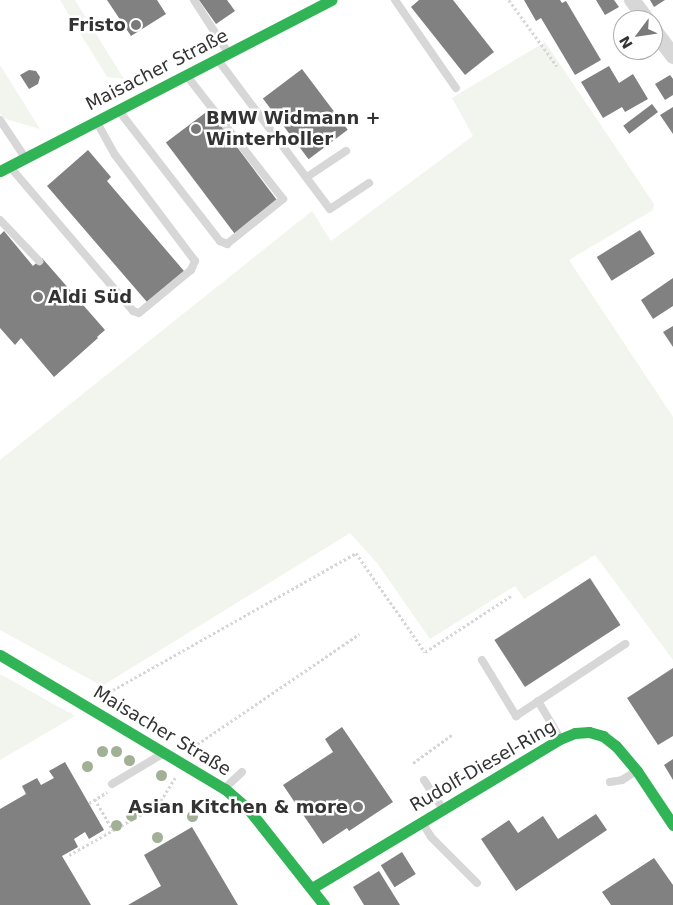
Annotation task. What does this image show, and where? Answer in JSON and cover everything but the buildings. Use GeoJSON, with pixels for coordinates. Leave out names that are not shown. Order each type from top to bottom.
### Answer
{"type":"FeatureCollection","features":[{"type":"Feature","properties":{"kind":"street","name":"Maisacher Straße"},"geometry":{"type":"LineString","coordinates":[[5,169],[331,0]]}},
{"type":"Feature","properties":{"kind":"street"},"geometry":{"type":"LineString","coordinates":[[663,42],[673,56]]}},
{"type":"Feature","properties":{"kind":"street","name":"Maisacher Straße"},"geometry":{"type":"LineString","coordinates":[[0,656],[166,752],[225,789],[250,810],[324,905]]}},
{"type":"Feature","properties":{"kind":"street","name":"Rudolf-Diesel-Ring"},"geometry":{"type":"LineString","coordinates":[[312,888],[560,739],[575,733],[589,732],[603,736],[616,746],[637,772],[673,825]]}},
{"type":"Feature","properties":{"kind":"lane"},"geometry":{"type":"LineString","coordinates":[[194,0],[228,53]]}},
{"type":"Feature","properties":{"kind":"lane"},"geometry":{"type":"LineString","coordinates":[[395,0],[456,88]]}},
{"type":"Feature","properties":{"kind":"lane"},"geometry":{"type":"LineString","coordinates":[[216,59],[330,209],[369,183]]}},
{"type":"Feature","properties":{"kind":"lane"},"geometry":{"type":"LineString","coordinates":[[117,110],[220,241],[227,244],[283,199],[186,74]]}},
{"type":"Feature","properties":{"kind":"lane"},"geometry":{"type":"LineString","coordinates":[[0,120],[26,158]]}},
{"type":"Feature","properties":{"kind":"lane"},"geometry":{"type":"LineString","coordinates":[[5,169],[133,311],[139,313],[192,270],[195,261],[115,155],[96,121]]}},
{"type":"Feature","properties":{"kind":"lane"},"geometry":{"type":"LineString","coordinates":[[307,177],[346,151]]}},
{"type":"Feature","properties":{"kind":"lane"},"geometry":{"type":"LineString","coordinates":[[0,220],[39,261]]}},
{"type":"Feature","properties":{"kind":"lane"},"geometry":{"type":"LineString","coordinates":[[482,660],[516,716],[625,644]]}},
{"type":"Feature","properties":{"kind":"lane"},"geometry":{"type":"LineString","coordinates":[[538,701],[560,739]]}},
{"type":"Feature","properties":{"kind":"lane"},"geometry":{"type":"LineString","coordinates":[[113,786],[166,752]]}},
{"type":"Feature","properties":{"kind":"lane"},"geometry":{"type":"LineString","coordinates":[[225,789],[242,772]]}},
{"type":"Feature","properties":{"kind":"lane"},"geometry":{"type":"LineString","coordinates":[[610,782],[622,780],[637,772]]}},
{"type":"Feature","properties":{"kind":"lane"},"geometry":{"type":"LineString","coordinates":[[424,780],[443,809]]}},
{"type":"Feature","properties":{"kind":"lane"},"geometry":{"type":"LineString","coordinates":[[422,822],[431,838],[477,883]]}},
{"type":"Feature","properties":{"kind":"path"},"geometry":{"type":"LineString","coordinates":[[509,0],[557,66]]}},
{"type":"Feature","properties":{"kind":"path"},"geometry":{"type":"LineString","coordinates":[[85,705],[356,553],[425,652],[512,596]]}},
{"type":"Feature","properties":{"kind":"path"},"geometry":{"type":"LineString","coordinates":[[189,752],[194,745],[359,634]]}},
{"type":"Feature","properties":{"kind":"path"},"geometry":{"type":"LineString","coordinates":[[413,762],[453,734]]}},
{"type":"Feature","properties":{"kind":"path"},"geometry":{"type":"LineString","coordinates":[[69,855],[158,805],[176,776]]}},
{"type":"Feature","properties":{"kind":"path"},"geometry":{"type":"LineString","coordinates":[[89,803],[113,786]]}},
{"type":"Feature","properties":{"kind":"path"},"geometry":{"type":"LineString","coordinates":[[95,799],[113,830]]}},
{"type":"Feature","properties":{"kind":"shaded area"},"geometry":{"type":"Polygon","coordinates":[[[60,0],[75,0],[124,79],[107,77],[60,0]]]}},
{"type":"Feature","properties":{"kind":"shaded area"},"geometry":{"type":"Polygon","coordinates":[[[545,42],[654,204],[653,210],[569,260],[673,417],[673,660],[595,555],[524,599],[515,586],[430,639],[377,563],[350,533],[102,686],[0,630],[0,460],[312,211],[331,241],[473,136],[452,98],[545,42]]]}},
{"type":"Feature","properties":{"kind":"shaded area"},"geometry":{"type":"Polygon","coordinates":[[[0,65],[40,129],[3,118],[0,113],[0,65]]]}},
{"type":"Feature","properties":{"kind":"shaded area"},"geometry":{"type":"Polygon","coordinates":[[[0,674],[75,716],[0,760],[0,674]]]}},
{"type":"Feature","properties":{"kind":"traffic: fast"},"geometry":{"type":"LineString","coordinates":[[0,171],[331,0]]}},
{"type":"Feature","properties":{"kind":"traffic: fast"},"geometry":{"type":"LineString","coordinates":[[0,655],[225,789],[249,810],[324,905]]}},
{"type":"Feature","properties":{"kind":"traffic: fast"},"geometry":{"type":"LineString","coordinates":[[312,888],[560,739],[575,733],[589,732],[603,736],[616,746],[637,771],[673,825]]}},
{"type":"Feature","properties":{"kind":"place","name":"Fristo"},"geometry":{"type":"Point","coordinates":[136,25]}},
{"type":"Feature","properties":{"kind":"place","name":"BMW Widmann + Winterholler"},"geometry":{"type":"Point","coordinates":[196,129]}},
{"type":"Feature","properties":{"kind":"place","name":"Aldi Süd"},"geometry":{"type":"Point","coordinates":[38,297]}},
{"type":"Feature","properties":{"kind":"place","name":"Asian Kitchen & more"},"geometry":{"type":"Point","coordinates":[358,807]}}]}
